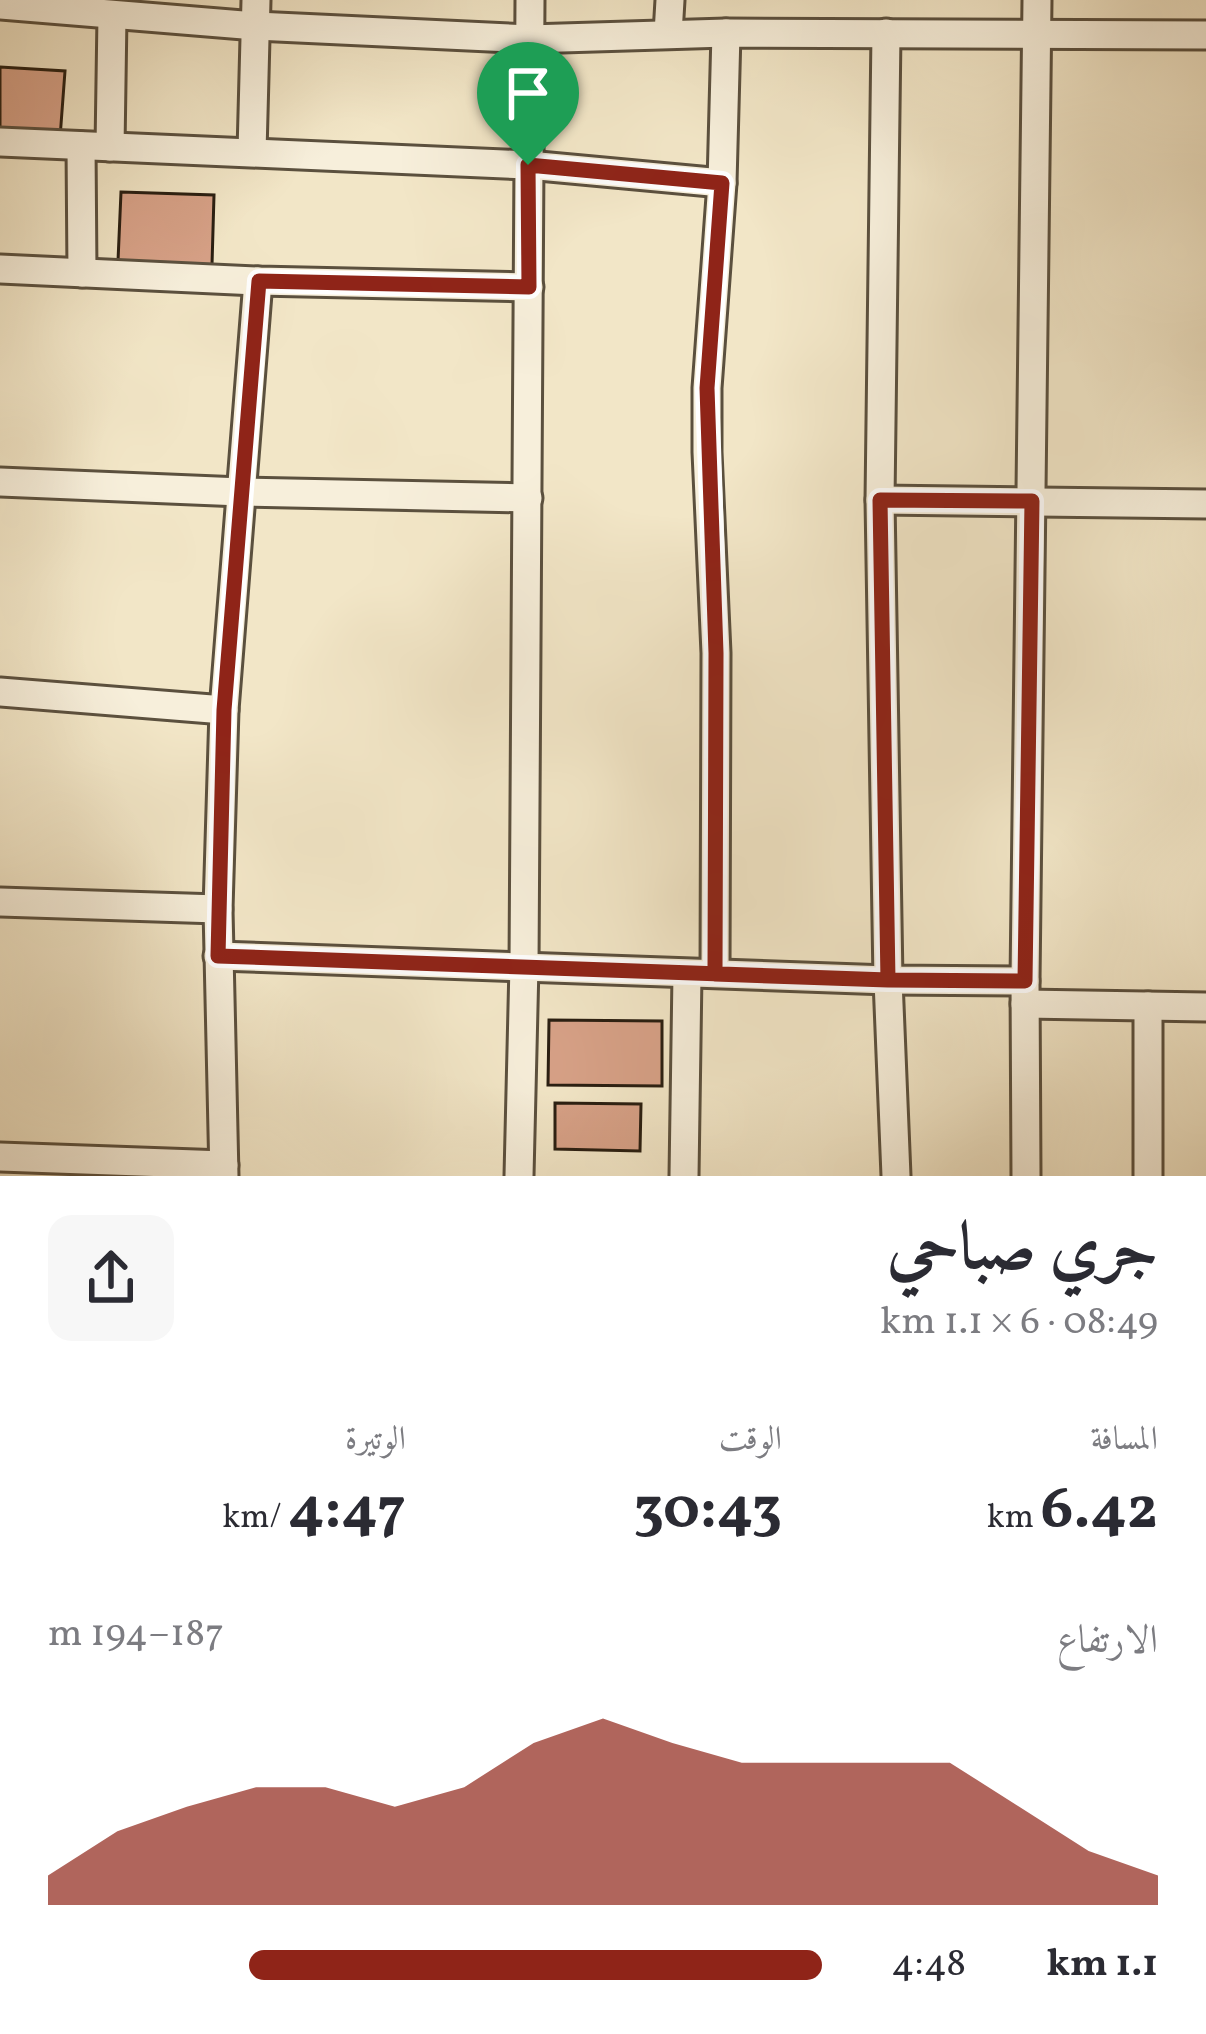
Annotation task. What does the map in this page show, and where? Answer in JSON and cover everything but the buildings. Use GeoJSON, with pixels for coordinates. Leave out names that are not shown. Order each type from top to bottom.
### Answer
{"type":"FeatureCollection","features":[{"type":"Feature","properties":{"kind":"street"},"geometry":{"type":"LineString","coordinates":[[519,1176],[530,0]]}},
{"type":"Feature","properties":{"kind":"street"},"geometry":{"type":"LineString","coordinates":[[668,34],[670,0]]}},
{"type":"Feature","properties":{"kind":"street"},"geometry":{"type":"LineString","coordinates":[[1025,1176],[1036,0]]}},
{"type":"Feature","properties":{"kind":"street"},"geometry":{"type":"LineString","coordinates":[[0,5],[112,16],[256,13],[529,39],[726,33],[1206,35]]}},
{"type":"Feature","properties":{"kind":"street"},"geometry":{"type":"LineString","coordinates":[[252,152],[256,13]]}},
{"type":"Feature","properties":{"kind":"street"},"geometry":{"type":"LineString","coordinates":[[82,273],[112,16]]}},
{"type":"Feature","properties":{"kind":"street"},"geometry":{"type":"LineString","coordinates":[[684,1176],[701,974],[716,653],[707,388],[722,183],[726,33]]}},
{"type":"Feature","properties":{"kind":"street"},"geometry":{"type":"LineString","coordinates":[[886,33],[880,500],[896,1176]]}},
{"type":"Feature","properties":{"kind":"street"},"geometry":{"type":"LineString","coordinates":[[0,142],[528,165],[722,183]]}},
{"type":"Feature","properties":{"kind":"street"},"geometry":{"type":"LineString","coordinates":[[0,269],[529,287]]}},
{"type":"Feature","properties":{"kind":"street"},"geometry":{"type":"LineString","coordinates":[[0,1157],[224,1171],[218,909],[224,710],[259,281]]}},
{"type":"Feature","properties":{"kind":"street"},"geometry":{"type":"LineString","coordinates":[[0,482],[528,498]]}},
{"type":"Feature","properties":{"kind":"street"},"geometry":{"type":"LineString","coordinates":[[880,500],[1206,504]]}},
{"type":"Feature","properties":{"kind":"street"},"geometry":{"type":"LineString","coordinates":[[0,692],[224,710]]}},
{"type":"Feature","properties":{"kind":"street"},"geometry":{"type":"LineString","coordinates":[[0,902],[218,909]]}},
{"type":"Feature","properties":{"kind":"street"},"geometry":{"type":"LineString","coordinates":[[218,956],[888,980],[1148,1006],[1206,1007]]}},
{"type":"Feature","properties":{"kind":"street"},"geometry":{"type":"LineString","coordinates":[[1148,1006],[1148,1176]]}},
{"type":"Feature","properties":{"kind":"route"},"geometry":{"type":"LineString","coordinates":[[528,165],[529,287],[259,281],[224,710],[218,956],[687,974],[888,980],[1025,981],[1032,501],[880,500],[888,980],[715,974],[716,653],[707,388],[722,183],[528,165]]}}]}
